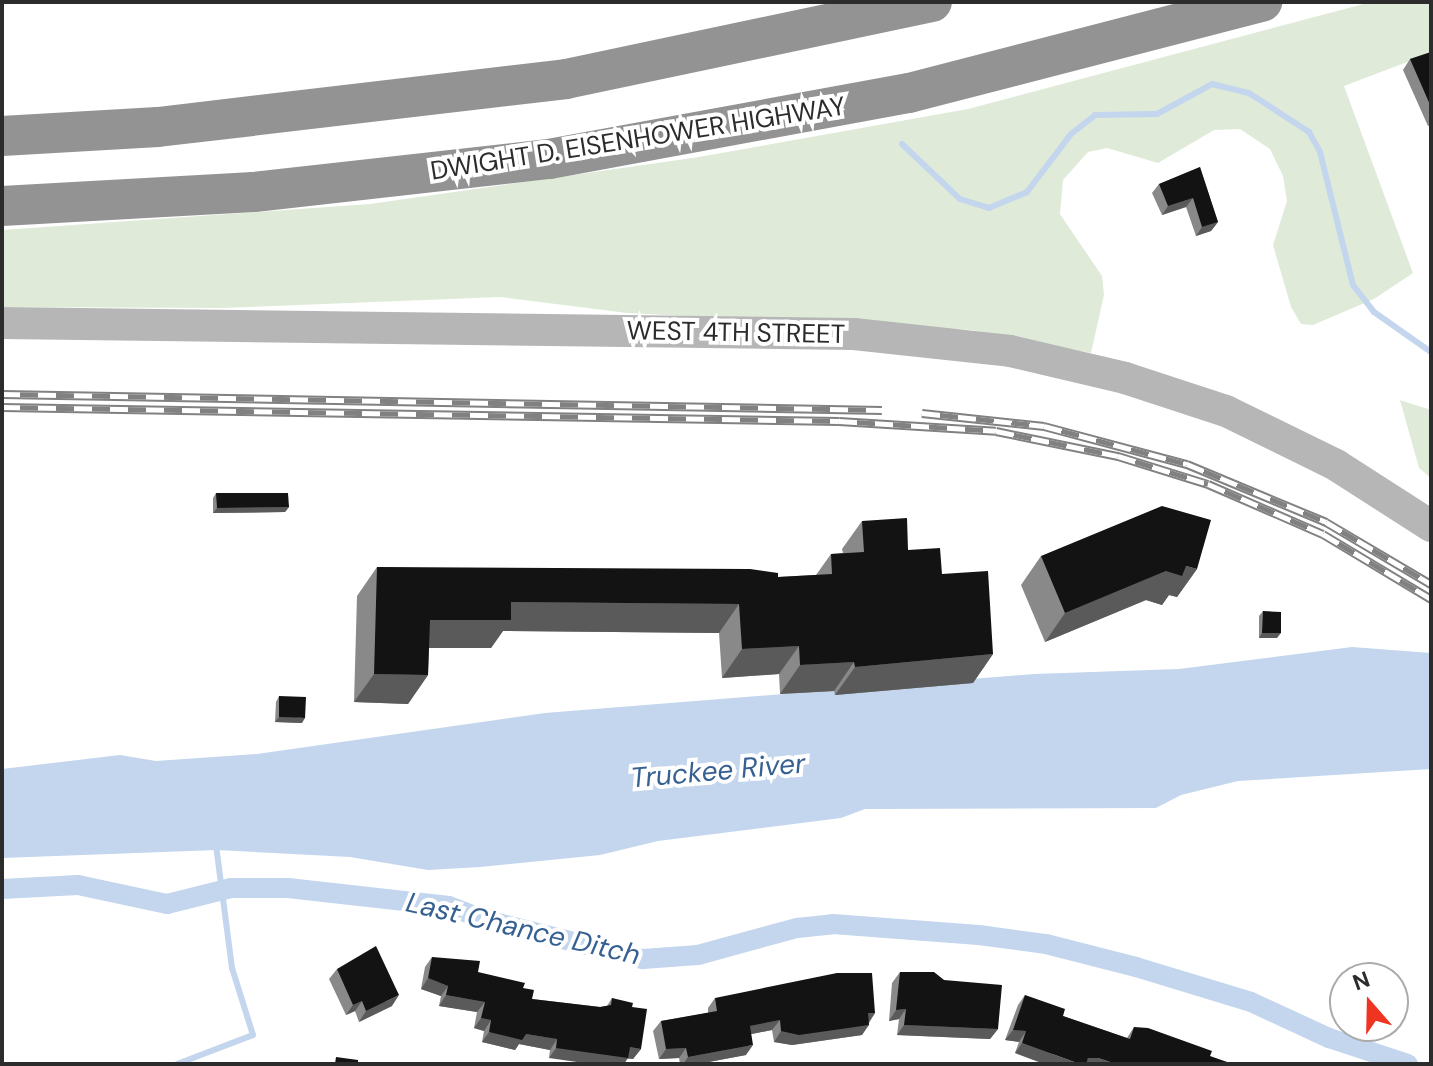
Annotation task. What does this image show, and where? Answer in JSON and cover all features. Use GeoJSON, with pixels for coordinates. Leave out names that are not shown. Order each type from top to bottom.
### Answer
{"type":"FeatureCollection","features":[{"type":"Feature","properties":{"kind":"highway"},"geometry":{"type":"LineString","coordinates":[[2,136],[236,119],[566,79],[932,2]]}},
{"type":"Feature","properties":{"kind":"highway","name":"DWIGHT D. EISENHOWER HIGHWAY"},"geometry":{"type":"LineString","coordinates":[[2,206],[254,192],[549,159],[909,93],[1262,2]]}},
{"type":"Feature","properties":{"kind":"main road","name":"WEST 4TH STREET"},"geometry":{"type":"LineString","coordinates":[[2,323],[854,334],[1010,351],[1125,378],[1226,411],[1336,465],[1431,526]]}},
{"type":"Feature","properties":{"kind":"green space"},"geometry":{"type":"Polygon","coordinates":[[[1371,2],[1431,2],[1431,53],[1344,86],[1413,273],[1374,299],[1313,325],[1301,324],[1291,307],[1273,245],[1287,201],[1283,176],[1270,149],[1240,129],[1214,130],[1158,163],[1107,148],[1088,152],[1063,180],[1060,214],[1102,276],[1104,295],[1091,353],[972,330],[627,313],[501,297],[222,308],[2,307],[2,230],[370,204],[699,157],[968,109],[1371,2]]]}},
{"type":"Feature","properties":{"kind":"green space"},"geometry":{"type":"Polygon","coordinates":[[[1400,400],[1431,410],[1431,478],[1419,468],[1400,400]]]}},
{"type":"Feature","properties":{"kind":"water","name":"Truckee River"},"geometry":{"type":"Polygon","coordinates":[[[1352,647],[1431,653],[1431,769],[1238,781],[1181,795],[1156,808],[865,809],[841,818],[658,841],[600,855],[480,867],[428,870],[350,857],[217,850],[2,858],[2,769],[120,755],[156,761],[257,754],[545,713],[1034,674],[1179,669],[1352,647]]]}},
{"type":"Feature","properties":{"kind":"building"},"geometry":{"type":"Polygon","coordinates":[[[1431,52],[1431,107],[1410,59],[1431,52]]]}},
{"type":"Feature","properties":{"kind":"building"},"geometry":{"type":"Polygon","coordinates":[[[1200,167],[1218,222],[1202,227],[1193,198],[1168,206],[1159,184],[1200,167]]]}},
{"type":"Feature","properties":{"kind":"building"},"geometry":{"type":"Polygon","coordinates":[[[216,493],[288,493],[289,507],[217,508],[216,493]]]}},
{"type":"Feature","properties":{"kind":"building"},"geometry":{"type":"Polygon","coordinates":[[[1162,506],[1211,520],[1197,569],[1186,566],[1182,576],[1166,571],[1065,613],[1041,556],[1162,506]]]}},
{"type":"Feature","properties":{"kind":"building"},"geometry":{"type":"Polygon","coordinates":[[[907,518],[908,550],[940,548],[942,574],[988,571],[993,654],[855,667],[854,662],[800,665],[799,646],[742,649],[739,604],[511,602],[511,620],[430,620],[428,675],[374,674],[377,567],[750,569],[778,573],[778,577],[832,574],[831,554],[864,552],[862,521],[907,518]]]}},
{"type":"Feature","properties":{"kind":"building"},"geometry":{"type":"Polygon","coordinates":[[[1263,611],[1281,612],[1281,633],[1262,633],[1263,611]]]}},
{"type":"Feature","properties":{"kind":"building"},"geometry":{"type":"Polygon","coordinates":[[[279,696],[306,697],[305,718],[279,717],[279,696]]]}},
{"type":"Feature","properties":{"kind":"building"},"geometry":{"type":"Polygon","coordinates":[[[376,946],[399,995],[366,1011],[362,1001],[353,1005],[337,969],[376,946]]]}},
{"type":"Feature","properties":{"kind":"building"},"geometry":{"type":"Polygon","coordinates":[[[432,957],[480,961],[478,972],[525,983],[523,988],[534,990],[532,999],[600,1007],[611,1005],[612,998],[633,1003],[632,1007],[647,1009],[641,1049],[630,1047],[628,1058],[556,1048],[557,1039],[526,1034],[522,1040],[489,1032],[491,1020],[481,1018],[485,1002],[446,995],[448,986],[428,978],[432,957]]]}},
{"type":"Feature","properties":{"kind":"building"},"geometry":{"type":"Polygon","coordinates":[[[900,972],[934,972],[944,980],[1002,985],[998,1029],[904,1025],[906,1009],[896,1010],[900,972]]]}},
{"type":"Feature","properties":{"kind":"building"},"geometry":{"type":"Polygon","coordinates":[[[837,973],[872,973],[875,1013],[868,1013],[869,1025],[799,1035],[781,1031],[780,1020],[750,1026],[753,1045],[688,1057],[686,1048],[666,1049],[661,1021],[717,1011],[715,998],[837,973]]]}},
{"type":"Feature","properties":{"kind":"building"},"geometry":{"type":"Polygon","coordinates":[[[1025,995],[1065,1009],[1063,1016],[1130,1039],[1134,1027],[1148,1028],[1212,1051],[1210,1056],[1230,1063],[1116,1064],[1088,1058],[1086,1064],[1080,1064],[1022,1043],[1026,1031],[1013,1030],[1025,995]]]}},
{"type":"Feature","properties":{"kind":"building"},"geometry":{"type":"Polygon","coordinates":[[[336,1057],[358,1060],[358,1064],[335,1064],[336,1057]]]}},
{"type":"Feature","properties":{"kind":"waterway"},"geometry":{"type":"LineString","coordinates":[[902,144],[960,199],[989,208],[1027,192],[1071,134],[1095,115],[1157,114],[1212,84],[1249,93],[1309,132],[1320,152],[1353,285],[1374,312],[1431,352]]}},
{"type":"Feature","properties":{"kind":"waterway"},"geometry":{"type":"LineString","coordinates":[[177,1064],[253,1035],[232,968],[216,844]]}},
{"type":"Feature","properties":{"kind":"waterway","name":"Last Chance Ditch"},"geometry":{"type":"LineString","coordinates":[[2,889],[78,885],[167,904],[231,888],[288,888],[449,906],[486,920],[643,959],[698,955],[797,928],[833,924],[979,935],[1046,944],[1136,967],[1251,1002],[1329,1038],[1408,1064]]}},
{"type":"Feature","properties":{"kind":"railway"},"geometry":{"type":"LineString","coordinates":[[2,394],[882,410]]}},
{"type":"Feature","properties":{"kind":"railway"},"geometry":{"type":"LineString","coordinates":[[2,407],[839,421],[996,431],[1118,456],[1208,484],[1323,534],[1431,599]]}},
{"type":"Feature","properties":{"kind":"railway"},"geometry":{"type":"LineString","coordinates":[[922,413],[1044,426],[1187,464],[1326,522],[1431,584]]}}]}
